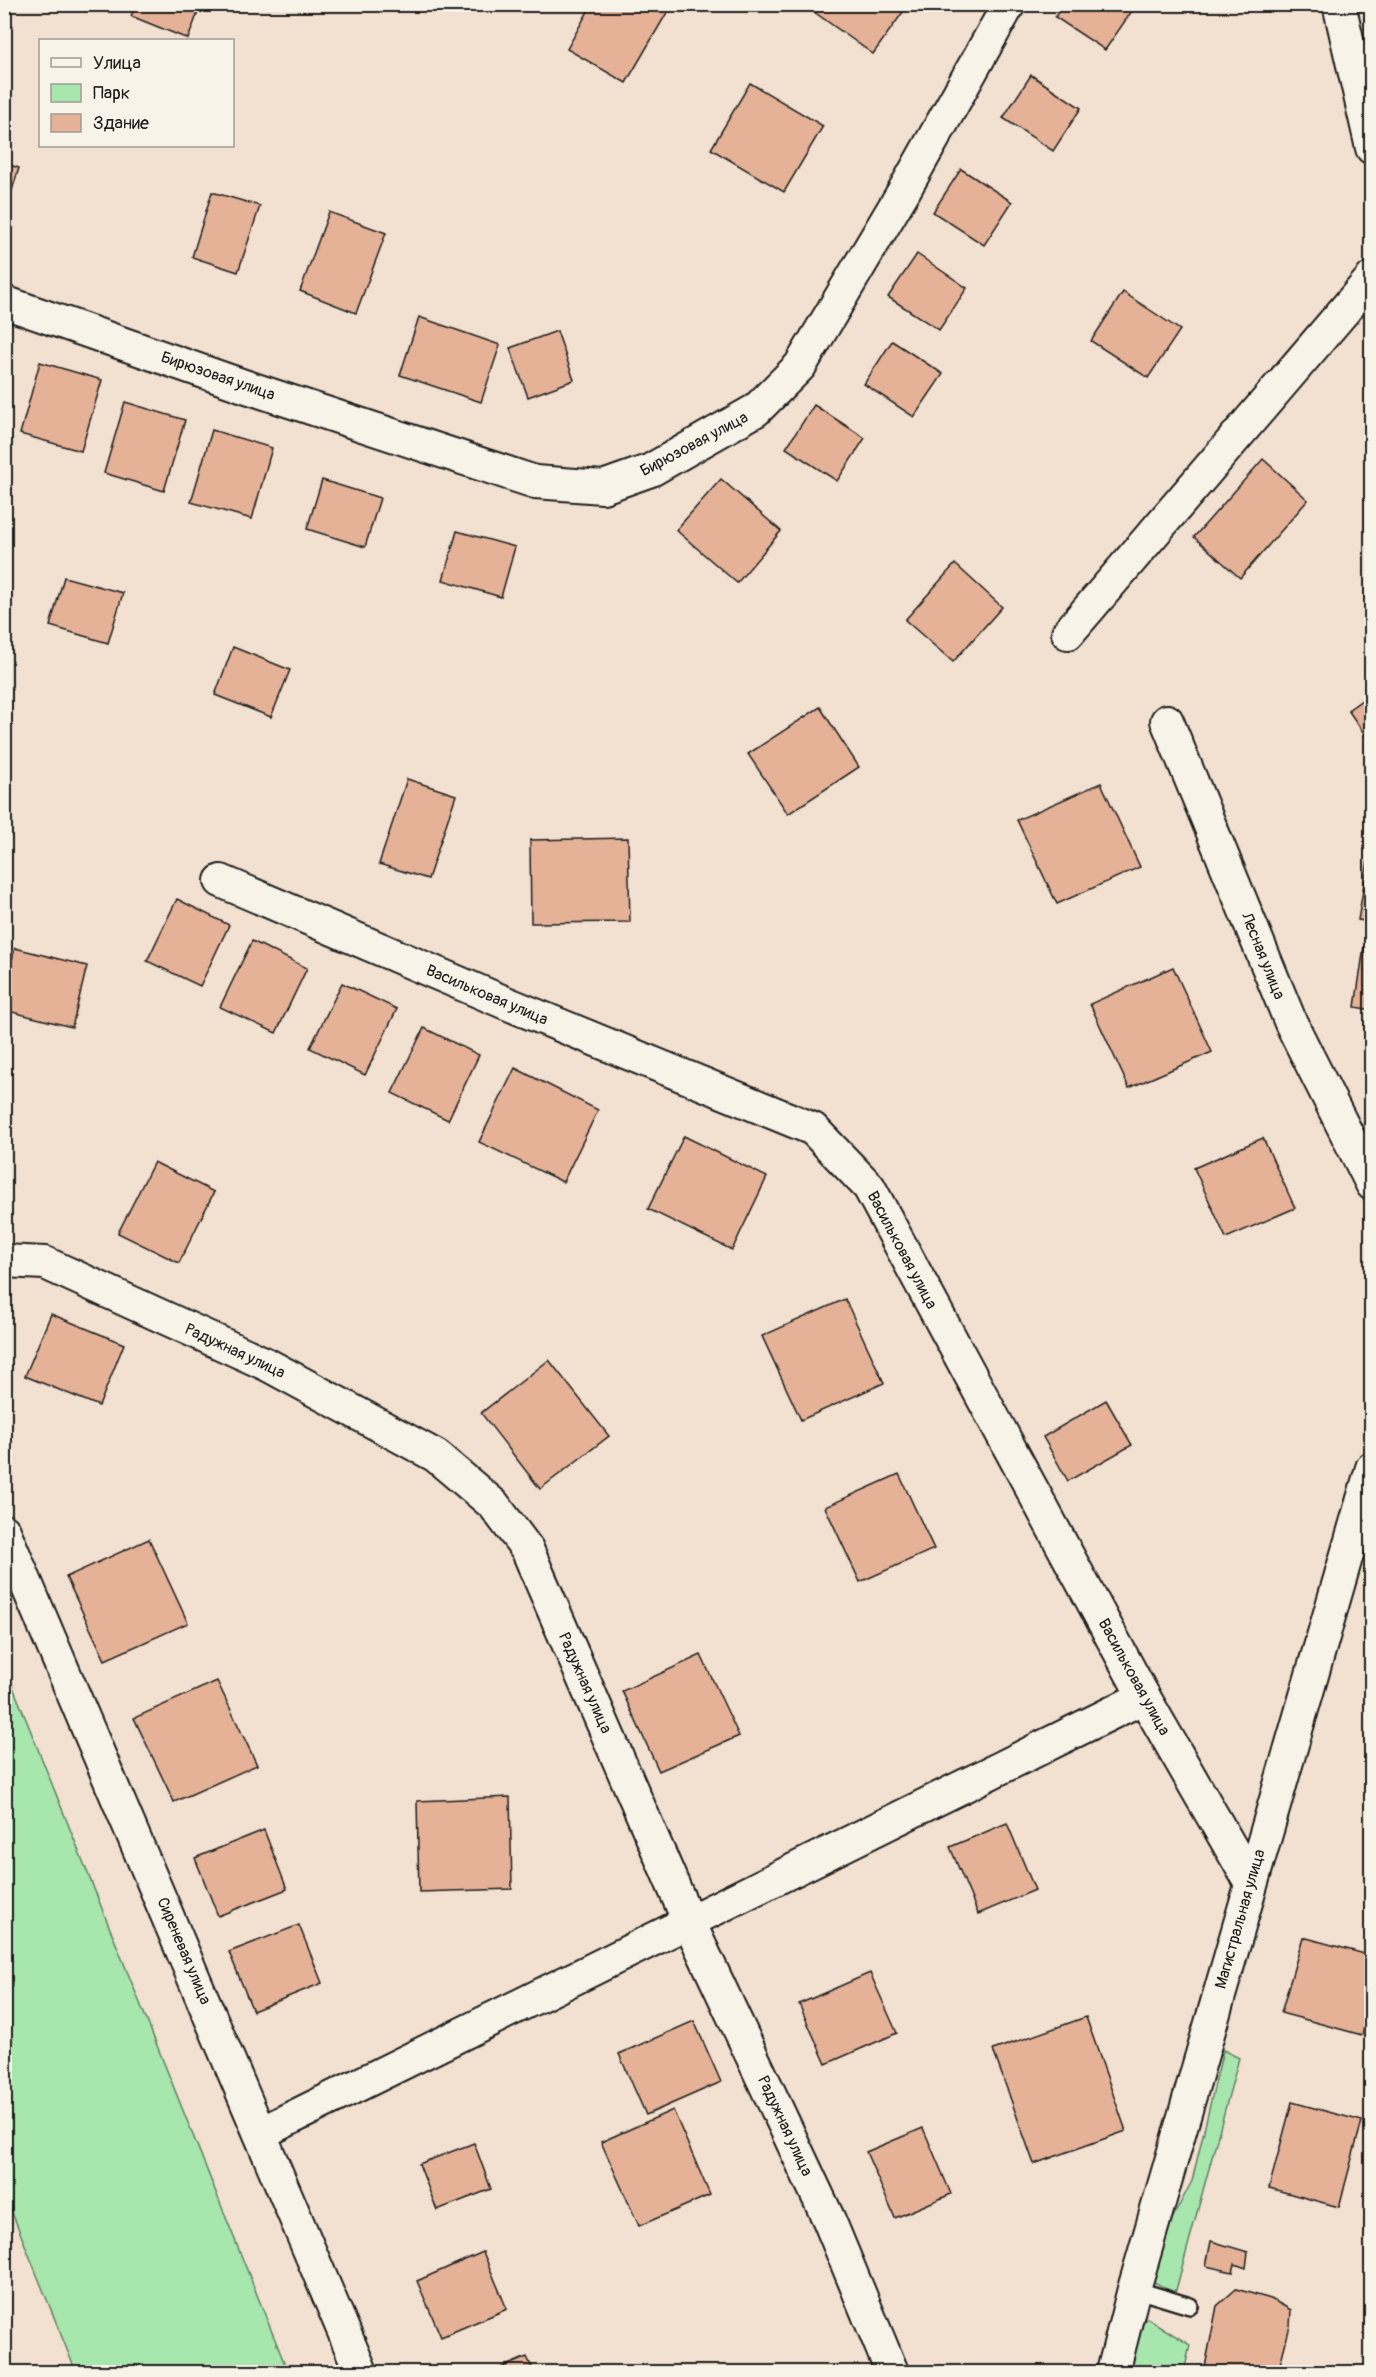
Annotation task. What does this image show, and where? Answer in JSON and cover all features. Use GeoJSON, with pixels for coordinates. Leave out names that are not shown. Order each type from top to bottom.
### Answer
{"type":"FeatureCollection","features":[{"type":"Feature","properties":{"kind":"street","name":"Бирюзовая улица"},"geometry":{"type":"LineString","coordinates":[[4,302],[244,386],[535,482],[603,487],[651,470],[756,410],[800,366],[905,189],[1009,4]]}},
{"type":"Feature","properties":{"kind":"street"},"geometry":{"type":"LineString","coordinates":[[1339,4],[1371,147]]}},
{"type":"Feature","properties":{"kind":"street"},"geometry":{"type":"LineString","coordinates":[[1068,633],[1371,278]]}},
{"type":"Feature","properties":{"kind":"street","name":"Лесная улица"},"geometry":{"type":"LineString","coordinates":[[1167,721],[1291,1023],[1371,1184]]}},
{"type":"Feature","properties":{"kind":"street","name":"Васильковая улица"},"geometry":{"type":"LineString","coordinates":[[221,881],[506,1003],[813,1129],[869,1187],[1144,1696],[1251,1882]]}},
{"type":"Feature","properties":{"kind":"street","name":"Радужная улица"},"geometry":{"type":"LineString","coordinates":[[4,1261],[45,1263],[268,1365],[436,1456],[494,1505],[527,1549],[689,1922],[829,2220],[892,2373]]}},
{"type":"Feature","properties":{"kind":"street","name":"Магистральная улица"},"geometry":{"type":"LineString","coordinates":[[1113,2373],[1134,2289],[1371,1467]]}},
{"type":"Feature","properties":{"kind":"street","name":"Сиреневая улица"},"geometry":{"type":"LineString","coordinates":[[4,1531],[361,2373]]}},
{"type":"Feature","properties":{"kind":"street"},"geometry":{"type":"LineString","coordinates":[[261,2133],[1144,1696]]}},
{"type":"Feature","properties":{"kind":"lane"},"geometry":{"type":"LineString","coordinates":[[1134,2289],[1190,2306]]}},
{"type":"Feature","properties":{"kind":"green space"},"geometry":{"type":"Polygon","coordinates":[[[4,1667],[288,2372],[76,2372],[5,2195],[4,1667]]]}},
{"type":"Feature","properties":{"kind":"green space"},"geometry":{"type":"Polygon","coordinates":[[[1223,2050],[1239,2058],[1176,2290],[1171,2291],[1148,2279],[1170,2223],[1192,2181],[1223,2050]]]}},
{"type":"Feature","properties":{"kind":"green space"},"geometry":{"type":"Polygon","coordinates":[[[1147,2318],[1190,2345],[1184,2372],[1124,2372],[1134,2330],[1147,2318]]]}},
{"type":"Feature","properties":{"kind":"building"},"geometry":{"type":"Polygon","coordinates":[[[136,4],[201,4],[188,39],[131,16],[136,4]]]}},
{"type":"Feature","properties":{"kind":"building"},"geometry":{"type":"Polygon","coordinates":[[[592,4],[672,4],[626,83],[567,49],[592,4]]]}},
{"type":"Feature","properties":{"kind":"building"},"geometry":{"type":"Polygon","coordinates":[[[803,4],[908,4],[908,5],[873,54],[803,4]]]}},
{"type":"Feature","properties":{"kind":"building"},"geometry":{"type":"Polygon","coordinates":[[[1063,4],[1129,4],[1134,8],[1105,50],[1055,17],[1063,4]]]}},
{"type":"Feature","properties":{"kind":"building"},"geometry":{"type":"Polygon","coordinates":[[[1031,75],[1081,108],[1053,151],[1003,118],[1031,75]]]}},
{"type":"Feature","properties":{"kind":"building"},"geometry":{"type":"Polygon","coordinates":[[[750,83],[823,126],[784,192],[711,149],[750,83]]]}},
{"type":"Feature","properties":{"kind":"building"},"geometry":{"type":"Polygon","coordinates":[[[4,163],[19,168],[4,216],[4,163]]]}},
{"type":"Feature","properties":{"kind":"building"},"geometry":{"type":"Polygon","coordinates":[[[961,169],[1012,202],[984,245],[933,212],[961,169]]]}},
{"type":"Feature","properties":{"kind":"building"},"geometry":{"type":"Polygon","coordinates":[[[212,192],[260,206],[238,272],[192,257],[212,192]]]}},
{"type":"Feature","properties":{"kind":"building"},"geometry":{"type":"Polygon","coordinates":[[[329,212],[386,233],[356,313],[300,291],[329,212]]]}},
{"type":"Feature","properties":{"kind":"building"},"geometry":{"type":"Polygon","coordinates":[[[917,254],[967,288],[939,330],[888,297],[917,254]]]}},
{"type":"Feature","properties":{"kind":"building"},"geometry":{"type":"Polygon","coordinates":[[[1123,292],[1180,330],[1148,378],[1091,341],[1123,292]]]}},
{"type":"Feature","properties":{"kind":"building"},"geometry":{"type":"Polygon","coordinates":[[[419,317],[500,345],[481,402],[400,375],[419,317]]]}},
{"type":"Feature","properties":{"kind":"building"},"geometry":{"type":"Polygon","coordinates":[[[557,331],[574,380],[528,397],[510,348],[557,331]]]}},
{"type":"Feature","properties":{"kind":"building"},"geometry":{"type":"Polygon","coordinates":[[[892,341],[943,374],[914,417],[864,384],[892,341]]]}},
{"type":"Feature","properties":{"kind":"building"},"geometry":{"type":"Polygon","coordinates":[[[40,362],[102,380],[81,451],[20,434],[40,362]]]}},
{"type":"Feature","properties":{"kind":"building"},"geometry":{"type":"Polygon","coordinates":[[[125,402],[185,420],[164,491],[104,473],[125,402]]]}},
{"type":"Feature","properties":{"kind":"building"},"geometry":{"type":"Polygon","coordinates":[[[814,405],[865,438],[837,481],[786,448],[814,405]]]}},
{"type":"Feature","properties":{"kind":"building"},"geometry":{"type":"Polygon","coordinates":[[[212,430],[272,448],[252,519],[191,502],[212,430]]]}},
{"type":"Feature","properties":{"kind":"building"},"geometry":{"type":"Polygon","coordinates":[[[1263,459],[1308,500],[1240,578],[1194,537],[1263,459]]]}},
{"type":"Feature","properties":{"kind":"building"},"geometry":{"type":"Polygon","coordinates":[[[721,479],[781,531],[737,583],[676,530],[721,479]]]}},
{"type":"Feature","properties":{"kind":"building"},"geometry":{"type":"Polygon","coordinates":[[[322,480],[380,498],[365,547],[307,529],[322,480]]]}},
{"type":"Feature","properties":{"kind":"building"},"geometry":{"type":"Polygon","coordinates":[[[457,531],[515,547],[501,597],[443,580],[457,531]]]}},
{"type":"Feature","properties":{"kind":"building"},"geometry":{"type":"Polygon","coordinates":[[[955,564],[1002,607],[953,662],[905,620],[955,564]]]}},
{"type":"Feature","properties":{"kind":"building"},"geometry":{"type":"Polygon","coordinates":[[[64,577],[123,593],[108,643],[50,626],[64,577]]]}},
{"type":"Feature","properties":{"kind":"building"},"geometry":{"type":"Polygon","coordinates":[[[233,647],[290,670],[271,717],[215,695],[233,647]]]}},
{"type":"Feature","properties":{"kind":"building"},"geometry":{"type":"Polygon","coordinates":[[[1372,693],[1372,745],[1348,710],[1372,693]]]}},
{"type":"Feature","properties":{"kind":"building"},"geometry":{"type":"Polygon","coordinates":[[[820,707],[859,767],[788,814],[748,754],[820,707]]]}},
{"type":"Feature","properties":{"kind":"building"},"geometry":{"type":"Polygon","coordinates":[[[407,779],[456,795],[428,879],[379,864],[407,779]]]}},
{"type":"Feature","properties":{"kind":"building"},"geometry":{"type":"Polygon","coordinates":[[[1101,783],[1140,867],[1057,904],[1017,820],[1101,783]]]}},
{"type":"Feature","properties":{"kind":"building"},"geometry":{"type":"Polygon","coordinates":[[[628,838],[630,922],[531,923],[530,840],[628,838]]]}},
{"type":"Feature","properties":{"kind":"building"},"geometry":{"type":"Polygon","coordinates":[[[1368,860],[1372,860],[1372,922],[1358,920],[1368,860]]]}},
{"type":"Feature","properties":{"kind":"building"},"geometry":{"type":"Polygon","coordinates":[[[177,899],[229,925],[200,986],[147,961],[177,899]]]}},
{"type":"Feature","properties":{"kind":"building"},"geometry":{"type":"Polygon","coordinates":[[[252,941],[307,968],[276,1033],[220,1007],[252,941]]]}},
{"type":"Feature","properties":{"kind":"building"},"geometry":{"type":"Polygon","coordinates":[[[1364,947],[1372,948],[1372,1010],[1355,1007],[1364,947]]]}},
{"type":"Feature","properties":{"kind":"building"},"geometry":{"type":"Polygon","coordinates":[[[15,948],[87,966],[72,1027],[4,1010],[4,990],[15,948]]]}},
{"type":"Feature","properties":{"kind":"building"},"geometry":{"type":"Polygon","coordinates":[[[1173,967],[1212,1052],[1129,1088],[1090,1004],[1173,967]]]}},
{"type":"Feature","properties":{"kind":"building"},"geometry":{"type":"Polygon","coordinates":[[[342,983],[397,1009],[365,1075],[310,1048],[342,983]]]}},
{"type":"Feature","properties":{"kind":"building"},"geometry":{"type":"Polygon","coordinates":[[[424,1028],[479,1055],[448,1120],[392,1093],[424,1028]]]}},
{"type":"Feature","properties":{"kind":"building"},"geometry":{"type":"Polygon","coordinates":[[[515,1068],[598,1110],[563,1182],[479,1142],[515,1068]]]}},
{"type":"Feature","properties":{"kind":"building"},"geometry":{"type":"Polygon","coordinates":[[[684,1136],[767,1177],[732,1250],[648,1209],[684,1136]]]}},
{"type":"Feature","properties":{"kind":"building"},"geometry":{"type":"Polygon","coordinates":[[[1263,1138],[1295,1208],[1226,1238],[1194,1168],[1263,1138]]]}},
{"type":"Feature","properties":{"kind":"building"},"geometry":{"type":"Polygon","coordinates":[[[154,1162],[214,1192],[179,1263],[118,1233],[154,1162]]]}},
{"type":"Feature","properties":{"kind":"building"},"geometry":{"type":"Polygon","coordinates":[[[845,1299],[884,1383],[801,1420],[762,1336],[845,1299]]]}},
{"type":"Feature","properties":{"kind":"building"},"geometry":{"type":"Polygon","coordinates":[[[51,1314],[124,1344],[99,1406],[25,1376],[51,1314]]]}},
{"type":"Feature","properties":{"kind":"building"},"geometry":{"type":"Polygon","coordinates":[[[549,1360],[609,1436],[540,1489],[481,1413],[549,1360]]]}},
{"type":"Feature","properties":{"kind":"building"},"geometry":{"type":"Polygon","coordinates":[[[1106,1400],[1132,1445],[1068,1481],[1043,1437],[1106,1400]]]}},
{"type":"Feature","properties":{"kind":"building"},"geometry":{"type":"Polygon","coordinates":[[[899,1474],[934,1549],[860,1582],[825,1507],[899,1474]]]}},
{"type":"Feature","properties":{"kind":"building"},"geometry":{"type":"Polygon","coordinates":[[[149,1539],[188,1623],[105,1660],[66,1577],[149,1539]]]}},
{"type":"Feature","properties":{"kind":"building"},"geometry":{"type":"Polygon","coordinates":[[[701,1655],[739,1736],[659,1771],[622,1691],[701,1655]]]}},
{"type":"Feature","properties":{"kind":"building"},"geometry":{"type":"Polygon","coordinates":[[[217,1681],[257,1765],[174,1802],[134,1718],[217,1681]]]}},
{"type":"Feature","properties":{"kind":"building"},"geometry":{"type":"Polygon","coordinates":[[[510,1797],[512,1889],[419,1892],[417,1801],[510,1797]]]}},
{"type":"Feature","properties":{"kind":"building"},"geometry":{"type":"Polygon","coordinates":[[[1007,1823],[1035,1890],[978,1914],[950,1847],[1007,1823]]]}},
{"type":"Feature","properties":{"kind":"building"},"geometry":{"type":"Polygon","coordinates":[[[264,1830],[287,1889],[218,1916],[195,1858],[264,1830]]]}},
{"type":"Feature","properties":{"kind":"building"},"geometry":{"type":"Polygon","coordinates":[[[299,1925],[322,1983],[253,2011],[229,1952],[299,1925]]]}},
{"type":"Feature","properties":{"kind":"building"},"geometry":{"type":"Polygon","coordinates":[[[1303,1937],[1372,1956],[1372,2001],[1362,2035],[1281,2013],[1303,1937]]]}},
{"type":"Feature","properties":{"kind":"building"},"geometry":{"type":"Polygon","coordinates":[[[870,1973],[897,2033],[826,2064],[799,2004],[870,1973]]]}},
{"type":"Feature","properties":{"kind":"building"},"geometry":{"type":"Polygon","coordinates":[[[1086,2017],[1126,2131],[1034,2164],[993,2050],[1086,2017]]]}},
{"type":"Feature","properties":{"kind":"building"},"geometry":{"type":"Polygon","coordinates":[[[694,2021],[721,2082],[646,2115],[619,2054],[694,2021]]]}},
{"type":"Feature","properties":{"kind":"building"},"geometry":{"type":"Polygon","coordinates":[[[1292,2102],[1362,2121],[1339,2207],[1269,2188],[1292,2102]]]}},
{"type":"Feature","properties":{"kind":"building"},"geometry":{"type":"Polygon","coordinates":[[[673,2110],[710,2195],[639,2226],[601,2142],[673,2110]]]}},
{"type":"Feature","properties":{"kind":"building"},"geometry":{"type":"Polygon","coordinates":[[[923,2128],[951,2194],[895,2218],[866,2152],[923,2128]]]}},
{"type":"Feature","properties":{"kind":"building"},"geometry":{"type":"Polygon","coordinates":[[[474,2143],[491,2189],[437,2210],[419,2164],[474,2143]]]}},
{"type":"Feature","properties":{"kind":"building"},"geometry":{"type":"Polygon","coordinates":[[[1211,2241],[1248,2252],[1246,2268],[1235,2264],[1233,2272],[1206,2266],[1211,2241]]]}},
{"type":"Feature","properties":{"kind":"building"},"geometry":{"type":"Polygon","coordinates":[[[483,2252],[507,2309],[441,2337],[417,2281],[483,2252]]]}},
{"type":"Feature","properties":{"kind":"building"},"geometry":{"type":"Polygon","coordinates":[[[1236,2289],[1271,2299],[1291,2310],[1290,2326],[1278,2372],[1204,2372],[1217,2306],[1236,2289]]]}},
{"type":"Feature","properties":{"kind":"building"},"geometry":{"type":"Polygon","coordinates":[[[527,2357],[534,2372],[491,2372],[527,2357]]]}}]}
